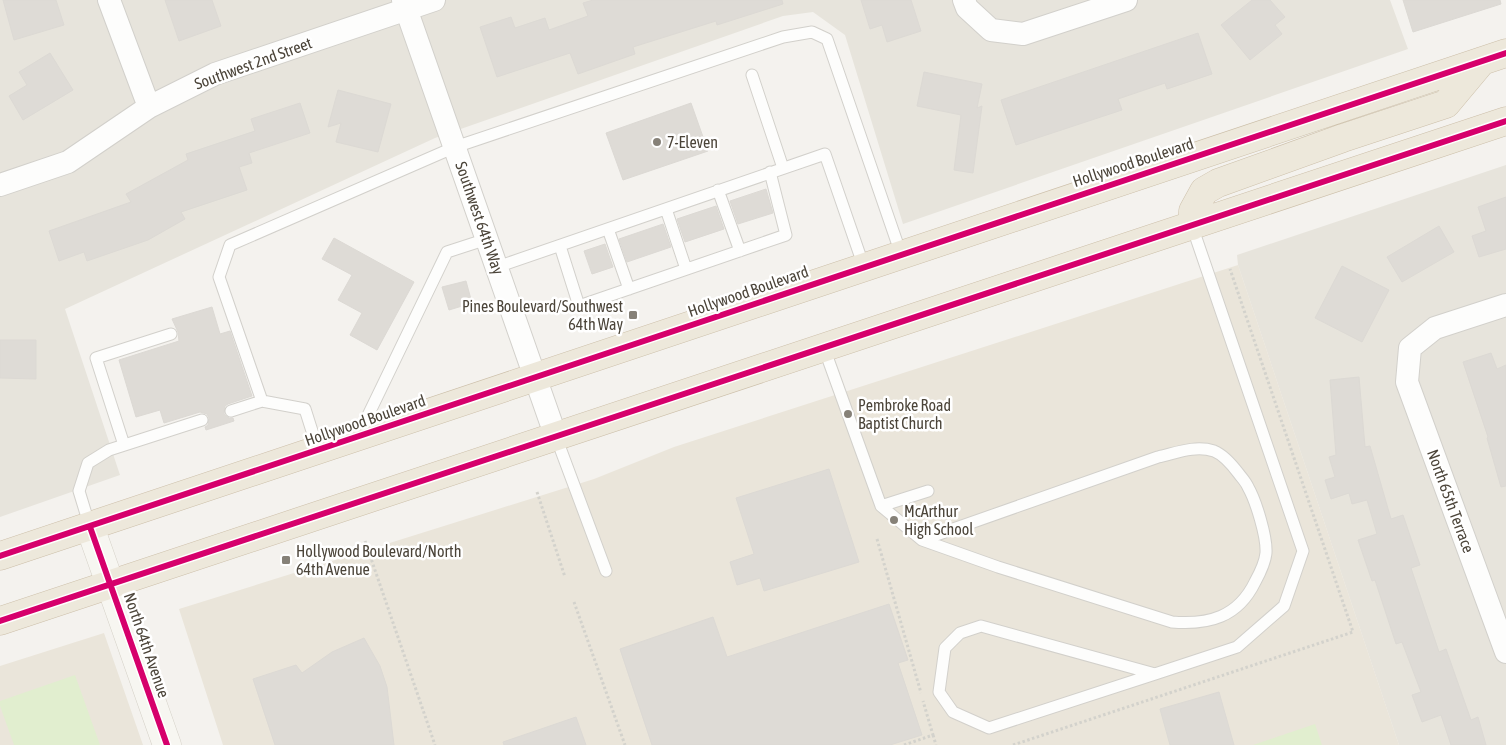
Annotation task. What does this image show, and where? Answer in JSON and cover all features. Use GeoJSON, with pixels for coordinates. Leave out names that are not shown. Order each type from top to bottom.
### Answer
{"type":"FeatureCollection","features":[{"type":"Feature","properties":{"kind":"highway"},"geometry":{"type":"LineString","coordinates":[[1192,226],[1193,211],[1204,191],[1218,183],[1343,138],[1446,104],[1494,57]]}},
{"type":"Feature","properties":{"kind":"highway","name":"Hollywood Boulevard"},"geometry":{"type":"LineString","coordinates":[[0,556],[1494,57]]}},
{"type":"Feature","properties":{"kind":"highway"},"geometry":{"type":"LineString","coordinates":[[0,621],[1506,121]]}},
{"type":"Feature","properties":{"kind":"street"},"geometry":{"type":"LineString","coordinates":[[108,0],[149,107]]}},
{"type":"Feature","properties":{"kind":"street","name":"Southwest 2nd Street"},"geometry":{"type":"LineString","coordinates":[[0,185],[68,162],[149,107],[215,74],[405,5],[434,0]]}},
{"type":"Feature","properties":{"kind":"street"},"geometry":{"type":"LineString","coordinates":[[964,0],[967,8],[991,30],[1023,34],[1126,0]]}},
{"type":"Feature","properties":{"kind":"street","name":"Southwest 64th Way"},"geometry":{"type":"LineString","coordinates":[[405,5],[556,437]]}},
{"type":"Feature","properties":{"kind":"street","name":"North 65th Terrace"},"geometry":{"type":"LineString","coordinates":[[1506,305],[1435,328],[1410,348],[1408,382],[1506,652]]}},
{"type":"Feature","properties":{"kind":"street","name":"North 64th Avenue"},"geometry":{"type":"LineString","coordinates":[[90,527],[167,745]]}},
{"type":"Feature","properties":{"kind":"lane"},"geometry":{"type":"LineString","coordinates":[[262,401],[219,277],[230,245],[454,147],[783,37],[812,32],[827,40],[901,254]]}},
{"type":"Feature","properties":{"kind":"lane"},"geometry":{"type":"LineString","coordinates":[[752,75],[783,168]]}},
{"type":"Feature","properties":{"kind":"lane"},"geometry":{"type":"LineString","coordinates":[[497,267],[825,154],[864,267]]}},
{"type":"Feature","properties":{"kind":"lane"},"geometry":{"type":"LineString","coordinates":[[560,246],[580,306],[740,251],[786,234],[770,172]]}},
{"type":"Feature","properties":{"kind":"lane"},"geometry":{"type":"LineString","coordinates":[[718,190],[740,251]]}},
{"type":"Feature","properties":{"kind":"lane"},"geometry":{"type":"LineString","coordinates":[[666,209],[686,269]]}},
{"type":"Feature","properties":{"kind":"lane"},"geometry":{"type":"LineString","coordinates":[[1155,674],[981,626],[960,633],[945,648],[939,692],[954,712],[989,728],[1155,674],[1237,647],[1284,606],[1303,551],[1192,226]]}},
{"type":"Feature","properties":{"kind":"lane"},"geometry":{"type":"LineString","coordinates":[[608,229],[629,289]]}},
{"type":"Feature","properties":{"kind":"lane"},"geometry":{"type":"LineString","coordinates":[[358,436],[447,252],[487,239]]}},
{"type":"Feature","properties":{"kind":"lane"},"geometry":{"type":"LineString","coordinates":[[124,445],[96,358],[171,334]]}},
{"type":"Feature","properties":{"kind":"lane"},"geometry":{"type":"LineString","coordinates":[[824,348],[881,506],[922,540],[998,567],[1172,622],[1193,624],[1215,619],[1233,609],[1249,595],[1260,573],[1266,553],[1262,524],[1248,487],[1233,466],[1215,452],[1190,449],[1158,458],[922,540]]}},
{"type":"Feature","properties":{"kind":"lane"},"geometry":{"type":"LineString","coordinates":[[230,411],[262,401],[305,409],[318,450]]}},
{"type":"Feature","properties":{"kind":"lane"},"geometry":{"type":"LineString","coordinates":[[90,527],[79,491],[88,463],[109,450],[202,420]]}},
{"type":"Feature","properties":{"kind":"lane"},"geometry":{"type":"LineString","coordinates":[[556,437],[606,571]]}},
{"type":"Feature","properties":{"kind":"lane"},"geometry":{"type":"LineString","coordinates":[[881,506],[928,491]]}},
{"type":"Feature","properties":{"kind":"path"},"geometry":{"type":"LineString","coordinates":[[1013,745],[1353,632],[1230,269]]}},
{"type":"Feature","properties":{"kind":"path"},"geometry":{"type":"LineString","coordinates":[[537,492],[565,577]]}},
{"type":"Feature","properties":{"kind":"path"},"geometry":{"type":"LineString","coordinates":[[877,539],[936,745]]}},
{"type":"Feature","properties":{"kind":"path"},"geometry":{"type":"LineString","coordinates":[[364,541],[436,745]]}},
{"type":"Feature","properties":{"kind":"path"},"geometry":{"type":"LineString","coordinates":[[574,602],[625,745]]}},
{"type":"Feature","properties":{"kind":"path"},"geometry":{"type":"LineString","coordinates":[[904,745],[933,735]]}},
{"type":"Feature","properties":{"kind":"shaded area"},"geometry":{"type":"Polygon","coordinates":[[[0,0],[1390,0],[1408,49],[903,224],[845,35],[813,12],[783,16],[435,138],[65,309],[120,475],[0,517],[0,0]]]}},
{"type":"Feature","properties":{"kind":"shaded area"},"geometry":{"type":"Polygon","coordinates":[[[1506,165],[1506,745],[1399,745],[1238,265],[1237,255],[1506,165]]]}},
{"type":"Feature","properties":{"kind":"shaded area","name":"McArthur High School"},"geometry":{"type":"Polygon","coordinates":[[[1238,265],[1399,745],[223,745],[179,609],[594,479],[674,447],[1238,265]]]}},
{"type":"Feature","properties":{"kind":"shaded area"},"geometry":{"type":"Polygon","coordinates":[[[104,633],[143,745],[0,745],[0,666],[104,633]]]}},
{"type":"Feature","properties":{"kind":"green space"},"geometry":{"type":"Polygon","coordinates":[[[75,675],[100,745],[14,745],[0,706],[0,701],[75,675]]]}},
{"type":"Feature","properties":{"kind":"green space"},"geometry":{"type":"Polygon","coordinates":[[[1315,724],[1322,745],[1253,745],[1315,724]]]}},
{"type":"Feature","properties":{"kind":"building"},"geometry":{"type":"Polygon","coordinates":[[[3,0],[56,0],[64,25],[14,40],[3,0]]]}},
{"type":"Feature","properties":{"kind":"building"},"geometry":{"type":"Polygon","coordinates":[[[165,0],[212,0],[221,26],[179,41],[165,0]]]}},
{"type":"Feature","properties":{"kind":"building"},"geometry":{"type":"Polygon","coordinates":[[[593,0],[782,0],[783,4],[717,25],[716,21],[633,47],[635,54],[578,74],[570,53],[497,77],[480,27],[511,17],[515,28],[545,18],[549,30],[588,16],[583,3],[593,0]]]}},
{"type":"Feature","properties":{"kind":"building"},"geometry":{"type":"Polygon","coordinates":[[[861,0],[911,0],[921,31],[887,42],[882,25],[870,29],[861,0]]]}},
{"type":"Feature","properties":{"kind":"building"},"geometry":{"type":"Polygon","coordinates":[[[1252,0],[1270,0],[1285,17],[1275,25],[1282,34],[1250,60],[1221,25],[1252,0]]]}},
{"type":"Feature","properties":{"kind":"building"},"geometry":{"type":"Polygon","coordinates":[[[1403,0],[1500,0],[1501,4],[1413,32],[1403,0]]]}},
{"type":"Feature","properties":{"kind":"building"},"geometry":{"type":"Polygon","coordinates":[[[1198,33],[1212,74],[1167,89],[1165,83],[1118,99],[1122,110],[1016,145],[1001,100],[1198,33]]]}},
{"type":"Feature","properties":{"kind":"building"},"geometry":{"type":"Polygon","coordinates":[[[50,53],[73,90],[23,120],[9,96],[27,85],[19,72],[50,53]]]}},
{"type":"Feature","properties":{"kind":"building"},"geometry":{"type":"Polygon","coordinates":[[[924,72],[982,84],[977,108],[982,106],[973,173],[954,170],[961,115],[917,106],[924,72]]]}},
{"type":"Feature","properties":{"kind":"building"},"geometry":{"type":"Polygon","coordinates":[[[338,90],[391,104],[378,152],[336,142],[341,123],[328,127],[338,90]]]}},
{"type":"Feature","properties":{"kind":"building"},"geometry":{"type":"Polygon","coordinates":[[[300,103],[310,133],[249,153],[252,163],[239,167],[247,190],[181,212],[185,219],[148,240],[87,261],[84,252],[59,261],[49,231],[131,202],[126,194],[188,160],[186,154],[255,131],[251,119],[300,103]]]}},
{"type":"Feature","properties":{"kind":"building","name":"7-Eleven"},"geometry":{"type":"Polygon","coordinates":[[[691,103],[708,151],[623,180],[606,133],[691,103]]]}},
{"type":"Feature","properties":{"kind":"building"},"geometry":{"type":"Polygon","coordinates":[[[766,189],[773,213],[738,224],[730,201],[766,189]]]}},
{"type":"Feature","properties":{"kind":"building"},"geometry":{"type":"Polygon","coordinates":[[[1506,197],[1506,249],[1479,257],[1472,236],[1486,231],[1478,207],[1506,197]]]}},
{"type":"Feature","properties":{"kind":"building"},"geometry":{"type":"Polygon","coordinates":[[[716,206],[724,229],[685,242],[677,219],[716,206]]]}},
{"type":"Feature","properties":{"kind":"building"},"geometry":{"type":"Polygon","coordinates":[[[663,224],[671,247],[627,262],[619,239],[663,224]]]}},
{"type":"Feature","properties":{"kind":"building"},"geometry":{"type":"Polygon","coordinates":[[[1439,226],[1454,252],[1402,282],[1387,257],[1439,226]]]}},
{"type":"Feature","properties":{"kind":"building"},"geometry":{"type":"Polygon","coordinates":[[[334,238],[414,282],[377,350],[350,335],[362,313],[338,300],[352,275],[322,259],[334,238]]]}},
{"type":"Feature","properties":{"kind":"building"},"geometry":{"type":"Polygon","coordinates":[[[605,244],[613,267],[592,274],[584,251],[605,244]]]}},
{"type":"Feature","properties":{"kind":"building"},"geometry":{"type":"Polygon","coordinates":[[[1342,266],[1389,290],[1362,342],[1315,318],[1342,266]]]}},
{"type":"Feature","properties":{"kind":"building"},"geometry":{"type":"Polygon","coordinates":[[[466,281],[472,303],[449,310],[442,287],[466,281]]]}},
{"type":"Feature","properties":{"kind":"building"},"geometry":{"type":"Polygon","coordinates":[[[212,307],[220,334],[230,331],[252,396],[225,406],[224,414],[229,418],[233,418],[234,421],[206,430],[205,427],[208,425],[209,418],[207,414],[200,412],[164,423],[160,410],[136,417],[119,360],[179,341],[178,332],[172,319],[212,307]]]}},
{"type":"Feature","properties":{"kind":"building"},"geometry":{"type":"Polygon","coordinates":[[[0,340],[36,340],[36,379],[0,378],[0,340]]]}},
{"type":"Feature","properties":{"kind":"building"},"geometry":{"type":"Polygon","coordinates":[[[1491,353],[1497,369],[1506,365],[1506,486],[1501,487],[1488,437],[1463,362],[1491,353]]]}},
{"type":"Feature","properties":{"kind":"building"},"geometry":{"type":"Polygon","coordinates":[[[1359,377],[1365,447],[1370,446],[1391,519],[1403,515],[1420,565],[1411,568],[1439,652],[1446,649],[1471,720],[1478,717],[1486,745],[1451,745],[1441,715],[1422,722],[1412,695],[1421,692],[1402,642],[1396,644],[1375,580],[1372,581],[1358,540],[1377,534],[1367,500],[1352,504],[1349,493],[1331,499],[1325,480],[1335,477],[1329,457],[1336,455],[1330,380],[1359,377]]]}},
{"type":"Feature","properties":{"kind":"building"},"geometry":{"type":"Polygon","coordinates":[[[829,469],[859,562],[764,591],[760,578],[737,585],[730,562],[754,554],[736,498],[829,469]]]}},
{"type":"Feature","properties":{"kind":"building"},"geometry":{"type":"Polygon","coordinates":[[[889,604],[908,660],[898,663],[922,735],[890,745],[652,745],[620,649],[713,617],[727,657],[889,604]]]}},
{"type":"Feature","properties":{"kind":"building"},"geometry":{"type":"Polygon","coordinates":[[[364,638],[380,666],[387,687],[394,745],[275,745],[253,679],[296,665],[302,673],[332,652],[364,638]]]}},
{"type":"Feature","properties":{"kind":"building"},"geometry":{"type":"Polygon","coordinates":[[[1219,692],[1234,745],[1170,745],[1160,709],[1219,692]]]}},
{"type":"Feature","properties":{"kind":"building"},"geometry":{"type":"Polygon","coordinates":[[[576,717],[586,745],[504,745],[503,742],[576,717]]]}},
{"type":"Feature","properties":{"kind":"cycle path"},"geometry":{"type":"LineString","coordinates":[[0,556],[1506,53]]}},
{"type":"Feature","properties":{"kind":"cycle path"},"geometry":{"type":"LineString","coordinates":[[0,621],[1506,121]]}},
{"type":"Feature","properties":{"kind":"cycle path"},"geometry":{"type":"LineString","coordinates":[[90,527],[167,745]]}},
{"type":"Feature","properties":{"kind":"place","name":"7-Eleven"},"geometry":{"type":"Point","coordinates":[657,142]}},
{"type":"Feature","properties":{"kind":"place","name":"Pines Boulevard/Southwest 64th Way"},"geometry":{"type":"Point","coordinates":[633,315]}},
{"type":"Feature","properties":{"kind":"place","name":"Pembroke Road Baptist Church"},"geometry":{"type":"Point","coordinates":[848,414]}},
{"type":"Feature","properties":{"kind":"place","name":"McArthur High School"},"geometry":{"type":"Point","coordinates":[894,520]}},
{"type":"Feature","properties":{"kind":"place","name":"Hollywood Boulevard/North 64th Avenue"},"geometry":{"type":"Point","coordinates":[286,560]}}]}
